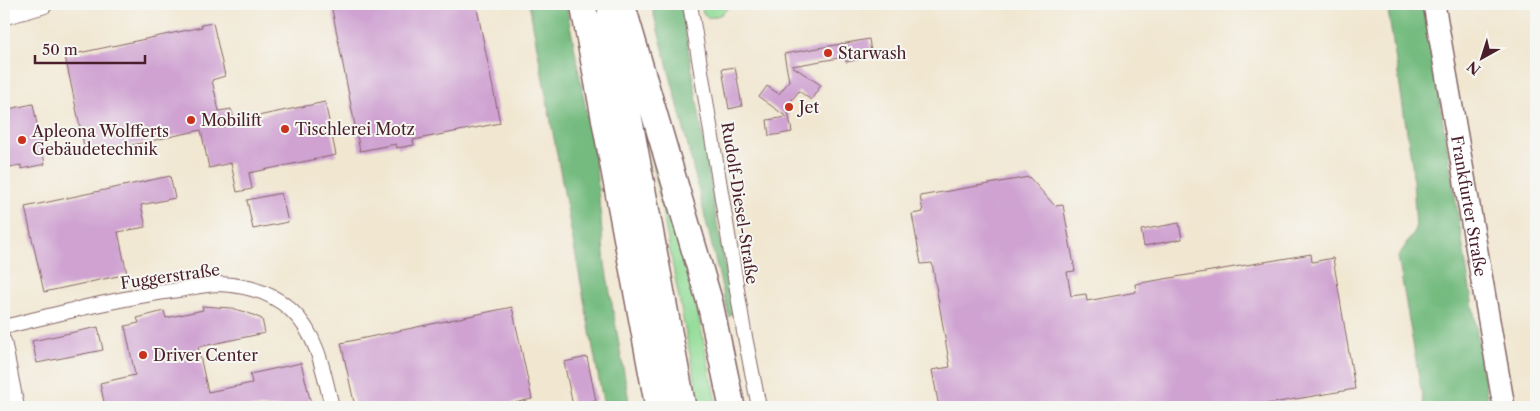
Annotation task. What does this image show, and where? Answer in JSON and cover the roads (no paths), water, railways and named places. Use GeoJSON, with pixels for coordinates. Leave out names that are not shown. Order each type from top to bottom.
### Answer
{"type":"FeatureCollection","features":[{"type":"Feature","properties":{"kind":"highway"},"geometry":{"type":"LineString","coordinates":[[583,4],[658,407]]}},
{"type":"Feature","properties":{"kind":"highway"},"geometry":{"type":"LineString","coordinates":[[608,4],[683,407]]}},
{"type":"Feature","properties":{"kind":"highway"},"geometry":{"type":"LineString","coordinates":[[622,4],[710,303],[732,407]]}},
{"type":"Feature","properties":{"kind":"main road"},"geometry":{"type":"LineString","coordinates":[[4,15],[43,4]]}},
{"type":"Feature","properties":{"kind":"main road","name":"Frankfurter Straße"},"geometry":{"type":"LineString","coordinates":[[1434,4],[1504,407]]}},
{"type":"Feature","properties":{"kind":"street","name":"Rudolf-Diesel-Straße"},"geometry":{"type":"LineString","coordinates":[[690,4],[744,332],[760,407]]}},
{"type":"Feature","properties":{"kind":"street","name":"Fuggerstraße"},"geometry":{"type":"LineString","coordinates":[[4,327],[145,294],[218,284],[241,286],[265,293],[294,312],[307,330],[321,364],[332,407]]}},
{"type":"Feature","properties":{"kind":"street"},"geometry":{"type":"LineString","coordinates":[[4,341],[18,407]]}},
{"type":"Feature","properties":{"kind":"place","name":"Starwash"},"geometry":{"type":"Point","coordinates":[828,53]}},
{"type":"Feature","properties":{"kind":"place","name":"Jet"},"geometry":{"type":"Point","coordinates":[789,107]}},
{"type":"Feature","properties":{"kind":"place","name":"Mobilift"},"geometry":{"type":"Point","coordinates":[191,120]}},
{"type":"Feature","properties":{"kind":"place","name":"Tischlerei Motz"},"geometry":{"type":"Point","coordinates":[285,129]}},
{"type":"Feature","properties":{"kind":"place","name":"Apleona Wolfferts Gebäudetechnik"},"geometry":{"type":"Point","coordinates":[22,140]}},
{"type":"Feature","properties":{"kind":"place","name":"Driver Center"},"geometry":{"type":"Point","coordinates":[143,355]}}]}
